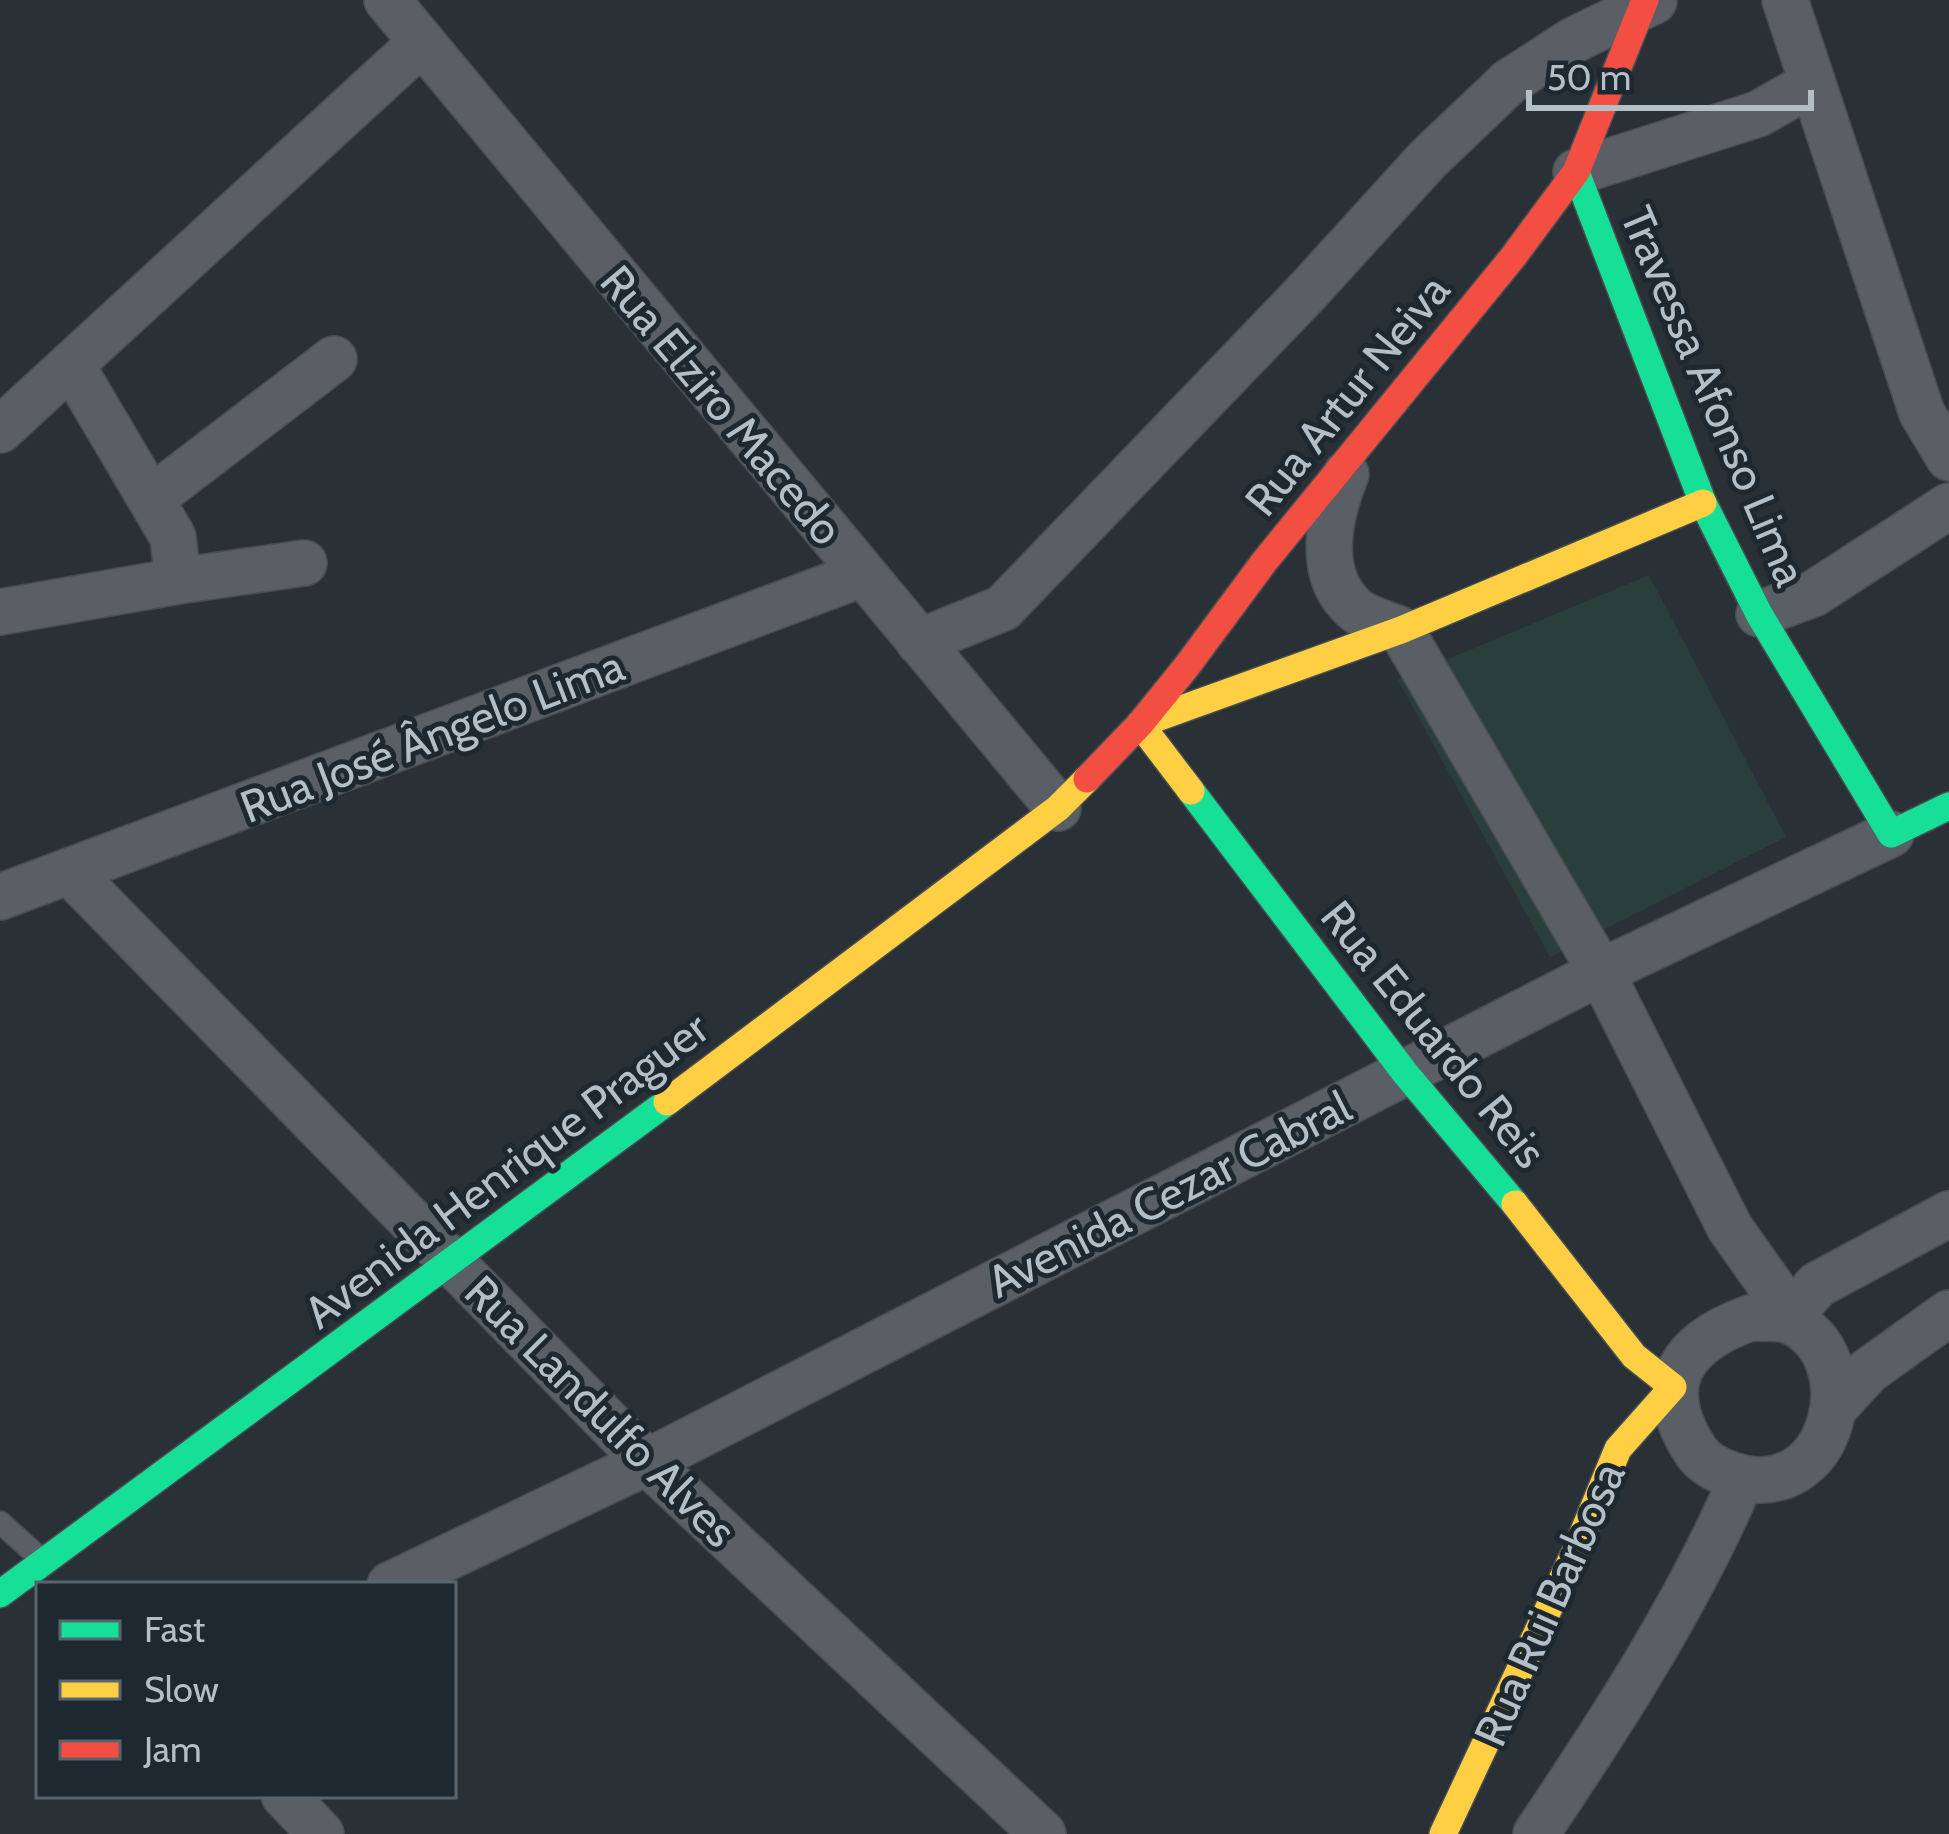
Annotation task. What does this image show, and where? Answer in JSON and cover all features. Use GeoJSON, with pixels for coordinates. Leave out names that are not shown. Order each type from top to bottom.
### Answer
{"type":"FeatureCollection","features":[{"type":"Feature","properties":{"kind":"main road","name":"Rua Artur Neiva"},"geometry":{"type":"LineString","coordinates":[[1058,808],[1140,724],[1576,172],[1647,2]]}},
{"type":"Feature","properties":{"kind":"main road","name":"Travessa Afonso Lima"},"geometry":{"type":"LineString","coordinates":[[1576,172],[1703,503],[1759,614],[1892,834]]}},
{"type":"Feature","properties":{"kind":"main road"},"geometry":{"type":"LineString","coordinates":[[1140,724],[1401,629],[1703,503]]}},
{"type":"Feature","properties":{"kind":"main road","name":"Rua Eduardo Reis"},"geometry":{"type":"LineString","coordinates":[[1140,724],[1405,1073],[1481,1160],[1634,1356],[1673,1387]]}},
{"type":"Feature","properties":{"kind":"main road","name":"Avenida Cezar Cabral"},"geometry":{"type":"LineString","coordinates":[[1892,834],[1949,806]]}},
{"type":"Feature","properties":{"kind":"main road","name":"Avenida Henrique Praguer"},"geometry":{"type":"LineString","coordinates":[[0,1594],[58,1574],[453,1264],[1058,808]]}},
{"type":"Feature","properties":{"kind":"main road","name":"Rua Rui Barbosa"},"geometry":{"type":"LineString","coordinates":[[1443,1834],[1577,1548],[1618,1449],[1673,1387]]}},
{"type":"Feature","properties":{"kind":"street","name":"Rua Elziro Macedo"},"geometry":{"type":"LineString","coordinates":[[388,0],[1058,808]]}},
{"type":"Feature","properties":{"kind":"street"},"geometry":{"type":"LineString","coordinates":[[1785,0],[1922,413],[1949,458]]}},
{"type":"Feature","properties":{"kind":"street"},"geometry":{"type":"LineString","coordinates":[[919,642],[1003,608],[1428,159],[1509,82],[1574,40],[1647,2]]}},
{"type":"Feature","properties":{"kind":"street"},"geometry":{"type":"LineString","coordinates":[[0,430],[422,41]]}},
{"type":"Feature","properties":{"kind":"street"},"geometry":{"type":"LineString","coordinates":[[1576,172],[1758,114],[1811,84]]}},
{"type":"Feature","properties":{"kind":"street"},"geometry":{"type":"LineString","coordinates":[[152,498],[334,359]]}},
{"type":"Feature","properties":{"kind":"street"},"geometry":{"type":"LineString","coordinates":[[72,366],[172,537],[178,581]]}},
{"type":"Feature","properties":{"kind":"street"},"geometry":{"type":"LineString","coordinates":[[1354,455],[1332,508],[1328,544],[1334,580],[1357,610],[1401,629],[1601,972],[1730,1228],[1776,1292],[1786,1320],[1823,1348],[1832,1376],[1834,1408]]}},
{"type":"Feature","properties":{"kind":"street"},"geometry":{"type":"LineString","coordinates":[[1759,614],[1813,594],[1949,506]]}},
{"type":"Feature","properties":{"kind":"street"},"geometry":{"type":"LineString","coordinates":[[0,612],[304,563]]}},
{"type":"Feature","properties":{"kind":"street","name":"Rua José Ângelo Lima"},"geometry":{"type":"LineString","coordinates":[[0,897],[862,574]]}},
{"type":"Feature","properties":{"kind":"street","name":"Avenida Cezar Cabral"},"geometry":{"type":"LineString","coordinates":[[396,1582],[647,1462],[1601,972],[1892,834]]}},
{"type":"Feature","properties":{"kind":"street","name":"Rua Landulfo Alves"},"geometry":{"type":"LineString","coordinates":[[70,872],[647,1462],[1043,1834]]}},
{"type":"Feature","properties":{"kind":"street"},"geometry":{"type":"LineString","coordinates":[[1786,1320],[1817,1285],[1949,1214]]}},
{"type":"Feature","properties":{"kind":"street"},"geometry":{"type":"LineString","coordinates":[[1786,1320],[1750,1318],[1720,1329],[1683,1361],[1673,1387],[1681,1426],[1698,1456],[1719,1471],[1767,1482],[1792,1472],[1820,1445],[1834,1408],[1868,1371],[1949,1312]]}},
{"type":"Feature","properties":{"kind":"street","name":"Rua Rui Barbosa"},"geometry":{"type":"LineString","coordinates":[[1536,1834],[1670,1621],[1716,1539],[1742,1478]]}},
{"type":"Feature","properties":{"kind":"street"},"geometry":{"type":"LineString","coordinates":[[287,1798],[321,1834]]}},
{"type":"Feature","properties":{"kind":"lane"},"geometry":{"type":"LineString","coordinates":[[0,1522],[58,1574]]}},
{"type":"Feature","properties":{"kind":"green space"},"geometry":{"type":"Polygon","coordinates":[[[1649,575],[1786,837],[1550,957],[1398,680],[1649,575]]]}},
{"type":"Feature","properties":{"kind":"traffic: fast"},"geometry":{"type":"LineString","coordinates":[[1576,172],[1703,503],[1759,614],[1891,834],[1949,806]]}},
{"type":"Feature","properties":{"kind":"traffic: fast"},"geometry":{"type":"LineString","coordinates":[[1191,791],[1405,1073],[1515,1204]]}},
{"type":"Feature","properties":{"kind":"traffic: fast"},"geometry":{"type":"LineString","coordinates":[[0,1594],[667,1102]]}},
{"type":"Feature","properties":{"kind":"traffic: slow"},"geometry":{"type":"LineString","coordinates":[[1191,791],[1140,724],[1401,630],[1703,503]]}},
{"type":"Feature","properties":{"kind":"traffic: slow"},"geometry":{"type":"LineString","coordinates":[[667,1102],[1058,808],[1087,779]]}},
{"type":"Feature","properties":{"kind":"traffic: slow"},"geometry":{"type":"LineString","coordinates":[[1443,1834],[1577,1548],[1618,1449],[1673,1387],[1634,1356],[1515,1204]]}},
{"type":"Feature","properties":{"kind":"traffic: jam"},"geometry":{"type":"LineString","coordinates":[[1087,779],[1187,666],[1264,562],[1513,257],[1576,172],[1645,0]]}}]}
